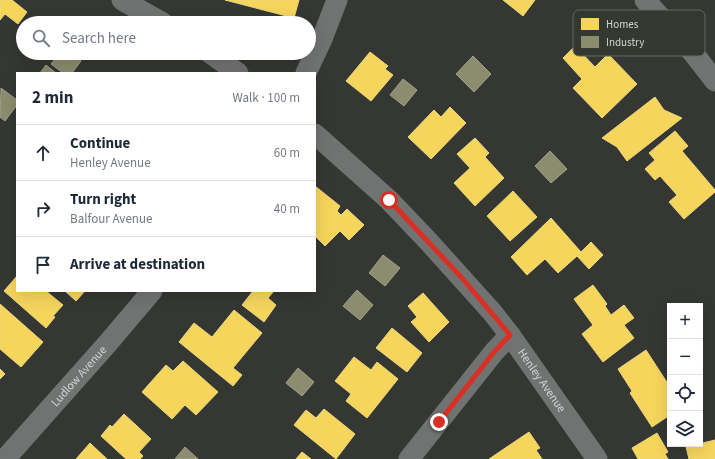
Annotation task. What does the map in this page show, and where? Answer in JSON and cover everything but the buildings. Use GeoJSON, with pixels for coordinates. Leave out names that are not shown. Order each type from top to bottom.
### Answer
{"type":"FeatureCollection","features":[{"type":"Feature","properties":{"kind":"street"},"geometry":{"type":"LineString","coordinates":[[122,0],[151,16]]}},
{"type":"Feature","properties":{"kind":"street"},"geometry":{"type":"LineString","coordinates":[[316,52],[337,0]]}},
{"type":"Feature","properties":{"kind":"street"},"geometry":{"type":"LineString","coordinates":[[645,0],[654,10]]}},
{"type":"Feature","properties":{"kind":"street"},"geometry":{"type":"LineString","coordinates":[[695,56],[715,81]]}},
{"type":"Feature","properties":{"kind":"street"},"geometry":{"type":"LineString","coordinates":[[220,60],[237,72]]}},
{"type":"Feature","properties":{"kind":"street"},"geometry":{"type":"LineString","coordinates":[[306,72],[312,60]]}},
{"type":"Feature","properties":{"kind":"street","name":"Henley Avenue"},"geometry":{"type":"LineString","coordinates":[[316,135],[389,200],[462,278],[510,335],[597,459]]}},
{"type":"Feature","properties":{"kind":"street","name":"Ludlow Avenue"},"geometry":{"type":"LineString","coordinates":[[4,459],[108,343],[151,292]]}},
{"type":"Feature","properties":{"kind":"street"},"geometry":{"type":"LineString","coordinates":[[409,459],[494,352],[510,335]]}},
{"type":"Feature","properties":{"kind":"route"},"geometry":{"type":"LineString","coordinates":[[389,200],[462,278],[510,335],[494,352],[439,422]]}}]}
